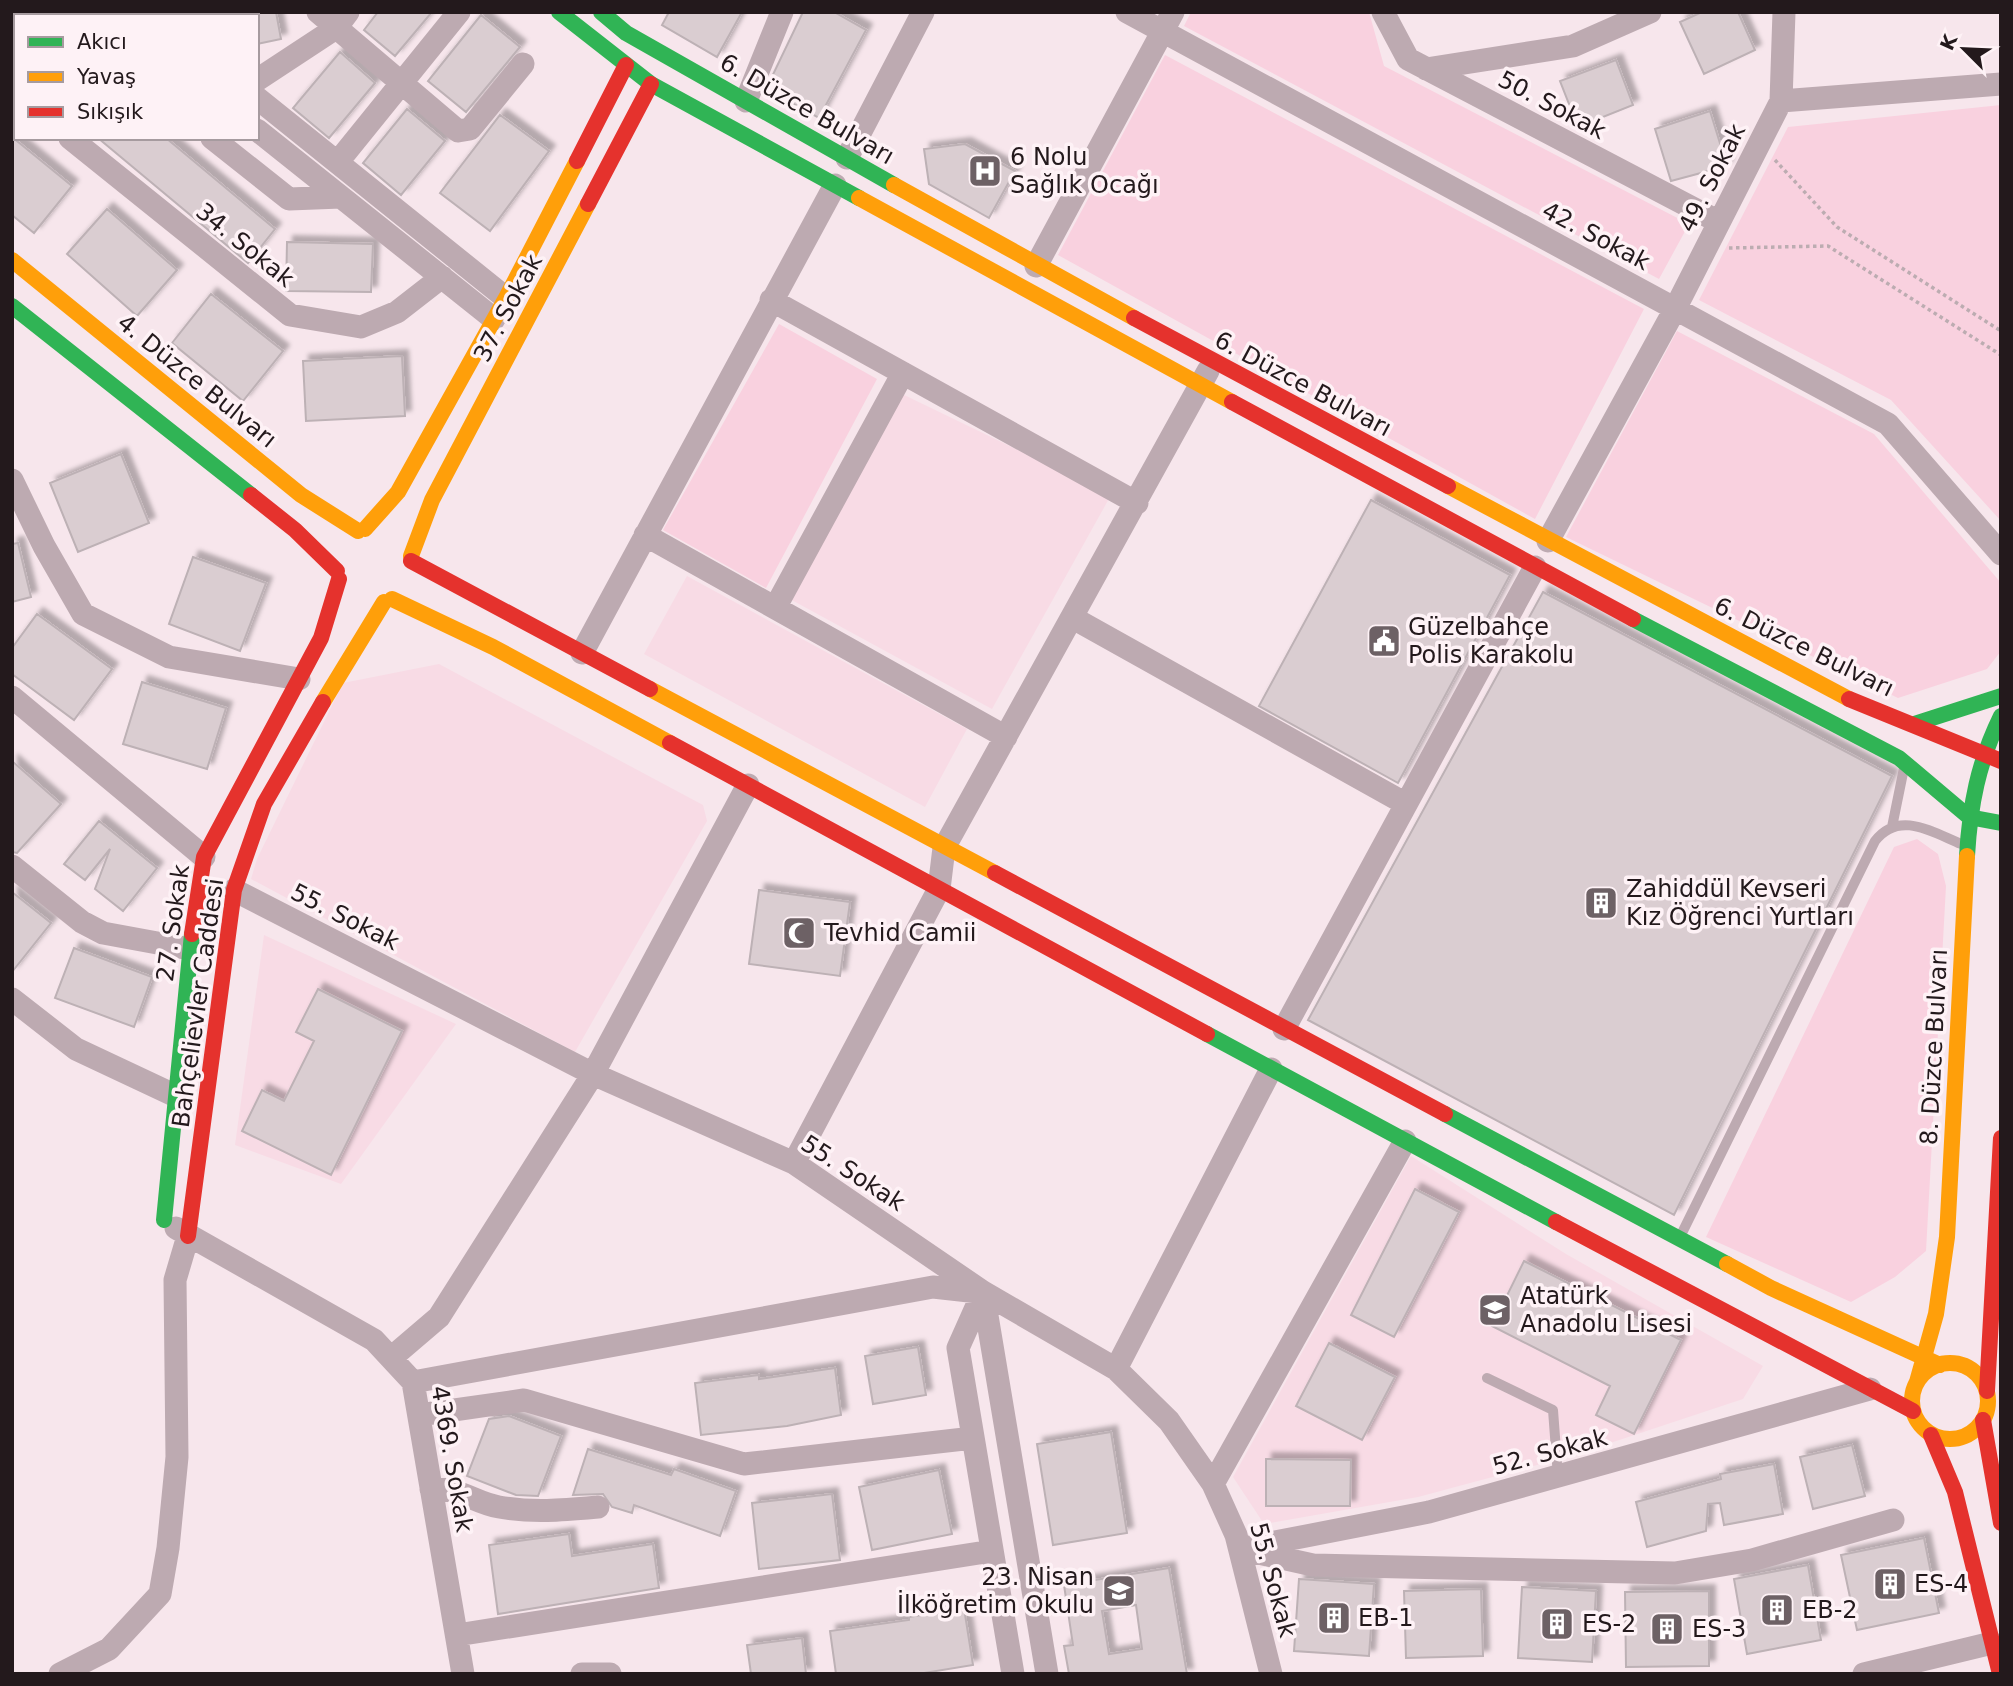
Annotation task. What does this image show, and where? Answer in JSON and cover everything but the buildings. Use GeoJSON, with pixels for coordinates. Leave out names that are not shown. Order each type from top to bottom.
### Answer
{"type":"FeatureCollection","features":[{"type":"Feature","properties":{"kind":"main road","name":"6. Düzce Bulvarı"},"geometry":{"type":"LineString","coordinates":[[559,12],[651,84],[1535,567],[1905,763],[1969,817]]}},
{"type":"Feature","properties":{"kind":"main road","name":"6. Düzce Bulvarı"},"geometry":{"type":"LineString","coordinates":[[601,12],[626,33],[1036,266],[1548,541],[1839,695],[2001,761]]}},
{"type":"Feature","properties":{"kind":"main road"},"geometry":{"type":"LineString","coordinates":[[338,575],[353,537],[398,492],[506,298],[626,65]]}},
{"type":"Feature","properties":{"kind":"main road","name":"37. Sokak"},"geometry":{"type":"LineString","coordinates":[[411,559],[432,500],[651,84]]}},
{"type":"Feature","properties":{"kind":"main road"},"geometry":{"type":"LineString","coordinates":[[548,216],[574,230]]}},
{"type":"Feature","properties":{"kind":"main road","name":"4. Düzce Bulvarı"},"geometry":{"type":"LineString","coordinates":[[12,260],[353,537]]}},
{"type":"Feature","properties":{"kind":"main road"},"geometry":{"type":"LineString","coordinates":[[12,306],[295,530],[357,599],[397,592],[494,648],[1271,1069],[1913,1411]]}},
{"type":"Feature","properties":{"kind":"main road"},"geometry":{"type":"LineString","coordinates":[[437,421],[466,436]]}},
{"type":"Feature","properties":{"kind":"main road"},"geometry":{"type":"LineString","coordinates":[[353,537],[393,533],[411,559],[944,848],[1771,1288],[1925,1355],[1940,1365]]}},
{"type":"Feature","properties":{"kind":"main road"},"geometry":{"type":"LineString","coordinates":[[397,592],[411,559]]}},
{"type":"Feature","properties":{"kind":"main road","name":"27. Sokak"},"geometry":{"type":"LineString","coordinates":[[164,1220],[190,949],[204,857],[321,638],[338,575]]}},
{"type":"Feature","properties":{"kind":"main road","name":"Bahçelievler Caddesi"},"geometry":{"type":"LineString","coordinates":[[188,1236],[234,890],[264,804],[397,592]]}},
{"type":"Feature","properties":{"kind":"main road"},"geometry":{"type":"LineString","coordinates":[[1914,724],[2001,696]]}},
{"type":"Feature","properties":{"kind":"main road","name":"8. Düzce Bulvarı"},"geometry":{"type":"LineString","coordinates":[[1917,1382],[1936,1314],[1947,1237],[1969,817],[1983,752],[2001,716]]}},
{"type":"Feature","properties":{"kind":"main road"},"geometry":{"type":"LineString","coordinates":[[1969,817],[1994,824],[2001,823]]}},
{"type":"Feature","properties":{"kind":"main road"},"geometry":{"type":"LineString","coordinates":[[1931,1435],[1954,1439],[1965,1436],[1983,1420],[1987,1411],[2001,1138]]}},
{"type":"Feature","properties":{"kind":"main road"},"geometry":{"type":"LineString","coordinates":[[1987,1391],[1982,1380],[1963,1366],[1940,1365],[1923,1374],[1917,1382],[1912,1402],[1917,1421],[1931,1435],[1955,1492],[2000,1674]]}},
{"type":"Feature","properties":{"kind":"main road"},"geometry":{"type":"LineString","coordinates":[[1983,1420],[2001,1524]]}},
{"type":"Feature","properties":{"kind":"street"},"geometry":{"type":"LineString","coordinates":[[318,12],[342,20],[401,83],[454,128],[464,131],[470,129],[523,64]]}},
{"type":"Feature","properties":{"kind":"street"},"geometry":{"type":"LineString","coordinates":[[345,152],[459,12]]}},
{"type":"Feature","properties":{"kind":"street"},"geometry":{"type":"LineString","coordinates":[[746,101],[782,12]]}},
{"type":"Feature","properties":{"kind":"street"},"geometry":{"type":"LineString","coordinates":[[847,158],[923,12]]}},
{"type":"Feature","properties":{"kind":"street","name":"42. Sokak"},"geometry":{"type":"LineString","coordinates":[[1127,12],[1167,22],[1675,309],[1888,424],[2001,554]]}},
{"type":"Feature","properties":{"kind":"street","name":"50. Sokak"},"geometry":{"type":"LineString","coordinates":[[1382,12],[1408,59],[1719,222]]}},
{"type":"Feature","properties":{"kind":"street"},"geometry":{"type":"LineString","coordinates":[[1426,69],[1573,46],[1650,12]]}},
{"type":"Feature","properties":{"kind":"street","name":"49. Sokak"},"geometry":{"type":"LineString","coordinates":[[1548,541],[1675,309],[1781,101],[1784,12]]}},
{"type":"Feature","properties":{"kind":"street"},"geometry":{"type":"LineString","coordinates":[[259,79],[342,20]]}},
{"type":"Feature","properties":{"kind":"street"},"geometry":{"type":"LineString","coordinates":[[1036,266],[1167,22]]}},
{"type":"Feature","properties":{"kind":"street"},"geometry":{"type":"LineString","coordinates":[[1781,101],[2001,84]]}},
{"type":"Feature","properties":{"kind":"street"},"geometry":{"type":"LineString","coordinates":[[259,100],[506,298]]}},
{"type":"Feature","properties":{"kind":"street"},"geometry":{"type":"LineString","coordinates":[[259,132],[494,319]]}},
{"type":"Feature","properties":{"kind":"street","name":"34. Sokak"},"geometry":{"type":"LineString","coordinates":[[72,140],[290,315],[361,327],[397,312],[442,278]]}},
{"type":"Feature","properties":{"kind":"street"},"geometry":{"type":"LineString","coordinates":[[215,140],[289,199],[341,197]]}},
{"type":"Feature","properties":{"kind":"street"},"geometry":{"type":"LineString","coordinates":[[582,653],[835,185]]}},
{"type":"Feature","properties":{"kind":"street"},"geometry":{"type":"LineString","coordinates":[[771,300],[1137,503]]}},
{"type":"Feature","properties":{"kind":"street"},"geometry":{"type":"LineString","coordinates":[[794,1163],[939,889],[944,848],[1137,503],[1212,361]]}},
{"type":"Feature","properties":{"kind":"street"},"geometry":{"type":"LineString","coordinates":[[775,608],[903,373]]}},
{"type":"Feature","properties":{"kind":"street"},"geometry":{"type":"LineString","coordinates":[[12,480],[44,546],[83,614],[169,657],[299,679]]}},
{"type":"Feature","properties":{"kind":"street"},"geometry":{"type":"LineString","coordinates":[[645,535],[1006,737]]}},
{"type":"Feature","properties":{"kind":"street"},"geometry":{"type":"LineString","coordinates":[[1284,1029],[1535,567]]}},
{"type":"Feature","properties":{"kind":"street"},"geometry":{"type":"LineString","coordinates":[[1073,618],[1406,804]]}},
{"type":"Feature","properties":{"kind":"street"},"geometry":{"type":"LineString","coordinates":[[12,697],[204,857]]}},
{"type":"Feature","properties":{"kind":"street"},"geometry":{"type":"LineString","coordinates":[[391,1358],[439,1317],[593,1074],[748,785]]}},
{"type":"Feature","properties":{"kind":"street"},"geometry":{"type":"LineString","coordinates":[[12,866],[82,922],[103,933],[190,949]]}},
{"type":"Feature","properties":{"kind":"street","name":"55. Sokak"},"geometry":{"type":"LineString","coordinates":[[234,890],[593,1074],[794,1163],[983,1292],[1116,1368],[1169,1421],[1213,1483],[1240,1549],[1271,1674]]}},
{"type":"Feature","properties":{"kind":"street"},"geometry":{"type":"LineString","coordinates":[[12,999],[76,1049],[176,1096]]}},
{"type":"Feature","properties":{"kind":"street"},"geometry":{"type":"LineString","coordinates":[[1116,1368],[1271,1069]]}},
{"type":"Feature","properties":{"kind":"street"},"geometry":{"type":"LineString","coordinates":[[1213,1483],[1405,1140]]}},
{"type":"Feature","properties":{"kind":"street"},"geometry":{"type":"LineString","coordinates":[[60,1674],[109,1649],[160,1594],[168,1548],[177,1457],[175,1280],[164,1220]]}},
{"type":"Feature","properties":{"kind":"street","name":"4369. Sokak"},"geometry":{"type":"LineString","coordinates":[[164,1220],[374,1340],[413,1382],[463,1674]]}},
{"type":"Feature","properties":{"kind":"street"},"geometry":{"type":"LineString","coordinates":[[175,1280],[188,1236]]}},
{"type":"Feature","properties":{"kind":"street"},"geometry":{"type":"LineString","coordinates":[[413,1382],[933,1287],[983,1292]]}},
{"type":"Feature","properties":{"kind":"street"},"geometry":{"type":"LineString","coordinates":[[983,1292],[958,1348],[1013,1674]]}},
{"type":"Feature","properties":{"kind":"street"},"geometry":{"type":"LineString","coordinates":[[983,1292],[1047,1674]]}},
{"type":"Feature","properties":{"kind":"street","name":"52. Sokak"},"geometry":{"type":"LineString","coordinates":[[1240,1549],[1429,1511],[1870,1389]]}},
{"type":"Feature","properties":{"kind":"street"},"geometry":{"type":"LineString","coordinates":[[418,1415],[524,1400],[744,1464],[973,1438]]}},
{"type":"Feature","properties":{"kind":"street"},"geometry":{"type":"LineString","coordinates":[[431,1489],[450,1488],[497,1507],[542,1513],[598,1507]]}},
{"type":"Feature","properties":{"kind":"street"},"geometry":{"type":"LineString","coordinates":[[1240,1549],[1313,1565],[1675,1573],[1752,1560],[1893,1520]]}},
{"type":"Feature","properties":{"kind":"street"},"geometry":{"type":"LineString","coordinates":[[457,1635],[992,1551]]}},
{"type":"Feature","properties":{"kind":"street"},"geometry":{"type":"LineString","coordinates":[[1864,1674],[1992,1643]]}},
{"type":"Feature","properties":{"kind":"street"},"geometry":{"type":"LineString","coordinates":[[582,1674],[610,1674]]}},
{"type":"Feature","properties":{"kind":"lane"},"geometry":{"type":"LineString","coordinates":[[1892,827],[1905,763]]}},
{"type":"Feature","properties":{"kind":"lane"},"geometry":{"type":"LineString","coordinates":[[1679,1239],[1875,841],[1892,827],[1903,824],[1920,826],[1967,847]]}},
{"type":"Feature","properties":{"kind":"lane"},"geometry":{"type":"LineString","coordinates":[[1487,1378],[1553,1410],[1558,1477]]}},
{"type":"Feature","properties":{"kind":"path"},"geometry":{"type":"LineString","coordinates":[[1760,143],[1837,227],[2001,331]]}},
{"type":"Feature","properties":{"kind":"path"},"geometry":{"type":"LineString","coordinates":[[1706,248],[1828,247],[2001,355]]}},
{"type":"Feature","properties":{"kind":"shaded area"},"geometry":{"type":"Polygon","coordinates":[[[1191,12],[1369,12],[1384,66],[1689,224],[1659,279],[1184,26],[1191,12]]]}},
{"type":"Feature","properties":{"kind":"shaded area"},"geometry":{"type":"Polygon","coordinates":[[[1165,55],[1644,309],[1535,519],[1058,255],[1165,55]]]}},
{"type":"Feature","properties":{"kind":"shaded area"},"geometry":{"type":"Polygon","coordinates":[[[2001,105],[2001,521],[1891,400],[1699,300],[1788,127],[2001,105]]]}},
{"type":"Feature","properties":{"kind":"shaded area"},"geometry":{"type":"Polygon","coordinates":[[[779,324],[877,379],[766,588],[663,530],[779,324]]]}},
{"type":"Feature","properties":{"kind":"shaded area"},"geometry":{"type":"Polygon","coordinates":[[[1677,331],[1874,434],[2001,583],[2001,651],[1987,669],[1898,698],[1566,537],[1677,331]]]}},
{"type":"Feature","properties":{"kind":"shaded area"},"geometry":{"type":"Polygon","coordinates":[[[900,393],[1111,495],[992,709],[788,598],[900,393]]]}},
{"type":"Feature","properties":{"kind":"shaded area"},"geometry":{"type":"Polygon","coordinates":[[[687,576],[967,729],[925,807],[644,654],[687,576]]]}},
{"type":"Feature","properties":{"kind":"shaded area"},"geometry":{"type":"Polygon","coordinates":[[[439,664],[703,805],[707,821],[575,1052],[251,879],[257,859],[343,683],[439,664]]]}},
{"type":"Feature","properties":{"kind":"shaded area"},"geometry":{"type":"Polygon","coordinates":[[[1917,839],[1938,854],[1946,886],[1926,1251],[1895,1277],[1851,1302],[1706,1237],[1894,847],[1917,839]]]}},
{"type":"Feature","properties":{"kind":"shaded area"},"geometry":{"type":"Polygon","coordinates":[[[264,935],[456,1024],[341,1184],[235,1145],[264,935]]]}},
{"type":"Feature","properties":{"kind":"shaded area","name":"Atatürk Anadolu Lisesi"},"geometry":{"type":"Polygon","coordinates":[[[1411,1156],[1566,1254],[1763,1366],[1743,1399],[1571,1456],[1418,1497],[1264,1524],[1233,1477],[1411,1156]]]}},
{"type":"Feature","properties":{"kind":"traffic: fast"},"geometry":{"type":"LineString","coordinates":[[559,12],[651,84],[859,198]]}},
{"type":"Feature","properties":{"kind":"traffic: fast"},"geometry":{"type":"LineString","coordinates":[[601,12],[626,33],[894,185]]}},
{"type":"Feature","properties":{"kind":"traffic: fast"},"geometry":{"type":"LineString","coordinates":[[12,306],[251,495]]}},
{"type":"Feature","properties":{"kind":"traffic: fast"},"geometry":{"type":"LineString","coordinates":[[1633,619],[1899,758],[1969,817],[2001,823]]}},
{"type":"Feature","properties":{"kind":"traffic: fast"},"geometry":{"type":"LineString","coordinates":[[1914,724],[2001,696]]}},
{"type":"Feature","properties":{"kind":"traffic: fast"},"geometry":{"type":"LineString","coordinates":[[1967,856],[1976,784],[2001,716]]}},
{"type":"Feature","properties":{"kind":"traffic: fast"},"geometry":{"type":"LineString","coordinates":[[164,1220],[192,934]]}},
{"type":"Feature","properties":{"kind":"traffic: fast"},"geometry":{"type":"LineString","coordinates":[[1207,1034],[1556,1222]]}},
{"type":"Feature","properties":{"kind":"traffic: fast"},"geometry":{"type":"LineString","coordinates":[[1445,1114],[1727,1264]]}},
{"type":"Feature","properties":{"kind":"traffic: slow"},"geometry":{"type":"LineString","coordinates":[[365,529],[398,492],[506,298],[577,161]]}},
{"type":"Feature","properties":{"kind":"traffic: slow"},"geometry":{"type":"LineString","coordinates":[[894,185],[1134,318]]}},
{"type":"Feature","properties":{"kind":"traffic: slow"},"geometry":{"type":"LineString","coordinates":[[859,198],[1232,402]]}},
{"type":"Feature","properties":{"kind":"traffic: slow"},"geometry":{"type":"LineString","coordinates":[[411,556],[432,500],[588,204]]}},
{"type":"Feature","properties":{"kind":"traffic: slow"},"geometry":{"type":"LineString","coordinates":[[12,260],[301,495],[358,531]]}},
{"type":"Feature","properties":{"kind":"traffic: slow"},"geometry":{"type":"LineString","coordinates":[[1448,486],[1849,699]]}},
{"type":"Feature","properties":{"kind":"traffic: slow"},"geometry":{"type":"LineString","coordinates":[[392,599],[493,647],[670,743]]}},
{"type":"Feature","properties":{"kind":"traffic: slow"},"geometry":{"type":"LineString","coordinates":[[323,702],[384,602]]}},
{"type":"Feature","properties":{"kind":"traffic: slow"},"geometry":{"type":"LineString","coordinates":[[650,689],[995,873]]}},
{"type":"Feature","properties":{"kind":"traffic: slow"},"geometry":{"type":"LineString","coordinates":[[1917,1382],[1936,1314],[1947,1237],[1967,856]]}},
{"type":"Feature","properties":{"kind":"traffic: slow"},"geometry":{"type":"LineString","coordinates":[[1727,1264],[1771,1288],[1940,1365]]}},
{"type":"Feature","properties":{"kind":"traffic: slow"},"geometry":{"type":"LineString","coordinates":[[1950,1363],[1964,1366],[1977,1374],[1985,1387],[1988,1401],[1985,1415],[1977,1428],[1964,1436],[1950,1439],[1936,1436],[1923,1428],[1915,1415],[1912,1401],[1915,1387],[1923,1374],[1936,1366],[1950,1363]]}},
{"type":"Feature","properties":{"kind":"traffic: jam"},"geometry":{"type":"LineString","coordinates":[[577,161],[626,65]]}},
{"type":"Feature","properties":{"kind":"traffic: jam"},"geometry":{"type":"LineString","coordinates":[[588,204],[651,84]]}},
{"type":"Feature","properties":{"kind":"traffic: jam"},"geometry":{"type":"LineString","coordinates":[[1134,318],[1448,486]]}},
{"type":"Feature","properties":{"kind":"traffic: jam"},"geometry":{"type":"LineString","coordinates":[[1232,402],[1633,619]]}},
{"type":"Feature","properties":{"kind":"traffic: jam"},"geometry":{"type":"LineString","coordinates":[[251,495],[295,530],[337,571]]}},
{"type":"Feature","properties":{"kind":"traffic: jam"},"geometry":{"type":"LineString","coordinates":[[411,561],[650,689]]}},
{"type":"Feature","properties":{"kind":"traffic: jam"},"geometry":{"type":"LineString","coordinates":[[192,934],[204,857],[321,638],[339,579]]}},
{"type":"Feature","properties":{"kind":"traffic: jam"},"geometry":{"type":"LineString","coordinates":[[1849,699],[2001,761]]}},
{"type":"Feature","properties":{"kind":"traffic: jam"},"geometry":{"type":"LineString","coordinates":[[188,1236],[234,890],[264,804],[323,702]]}},
{"type":"Feature","properties":{"kind":"traffic: jam"},"geometry":{"type":"LineString","coordinates":[[670,743],[1207,1034]]}},
{"type":"Feature","properties":{"kind":"traffic: jam"},"geometry":{"type":"LineString","coordinates":[[995,873],[1445,1114]]}},
{"type":"Feature","properties":{"kind":"traffic: jam"},"geometry":{"type":"LineString","coordinates":[[1987,1391],[2001,1138]]}},
{"type":"Feature","properties":{"kind":"traffic: jam"},"geometry":{"type":"LineString","coordinates":[[1556,1222],[1913,1411]]}},
{"type":"Feature","properties":{"kind":"traffic: jam"},"geometry":{"type":"LineString","coordinates":[[1983,1420],[2001,1523]]}},
{"type":"Feature","properties":{"kind":"traffic: jam"},"geometry":{"type":"LineString","coordinates":[[1931,1435],[1955,1492],[2000,1674]]}},
{"type":"Feature","properties":{"kind":"place","name":"6 Nolu Sağlık Ocağı"},"geometry":{"type":"Point","coordinates":[985,171]}},
{"type":"Feature","properties":{"kind":"place","name":"Güzelbahçe Polis Karakolu"},"geometry":{"type":"Point","coordinates":[1384,641]}},
{"type":"Feature","properties":{"kind":"place","name":"Zahiddül Kevseri Kız Öğrenci Yurtları"},"geometry":{"type":"Point","coordinates":[1601,903]}},
{"type":"Feature","properties":{"kind":"place","name":"Tevhid Camii"},"geometry":{"type":"Point","coordinates":[799,933]}},
{"type":"Feature","properties":{"kind":"place","name":"Atatürk Anadolu Lisesi"},"geometry":{"type":"Point","coordinates":[1495,1310]}},
{"type":"Feature","properties":{"kind":"place","name":"ES-4"},"geometry":{"type":"Point","coordinates":[1890,1584]}},
{"type":"Feature","properties":{"kind":"place","name":"23. Nisan İlköğretim Okulu"},"geometry":{"type":"Point","coordinates":[1119,1591]}},
{"type":"Feature","properties":{"kind":"place","name":"EB-2"},"geometry":{"type":"Point","coordinates":[1777,1610]}},
{"type":"Feature","properties":{"kind":"place","name":"EB-1"},"geometry":{"type":"Point","coordinates":[1334,1618]}},
{"type":"Feature","properties":{"kind":"place","name":"ES-2"},"geometry":{"type":"Point","coordinates":[1557,1624]}},
{"type":"Feature","properties":{"kind":"place","name":"ES-3"},"geometry":{"type":"Point","coordinates":[1667,1629]}}]}
